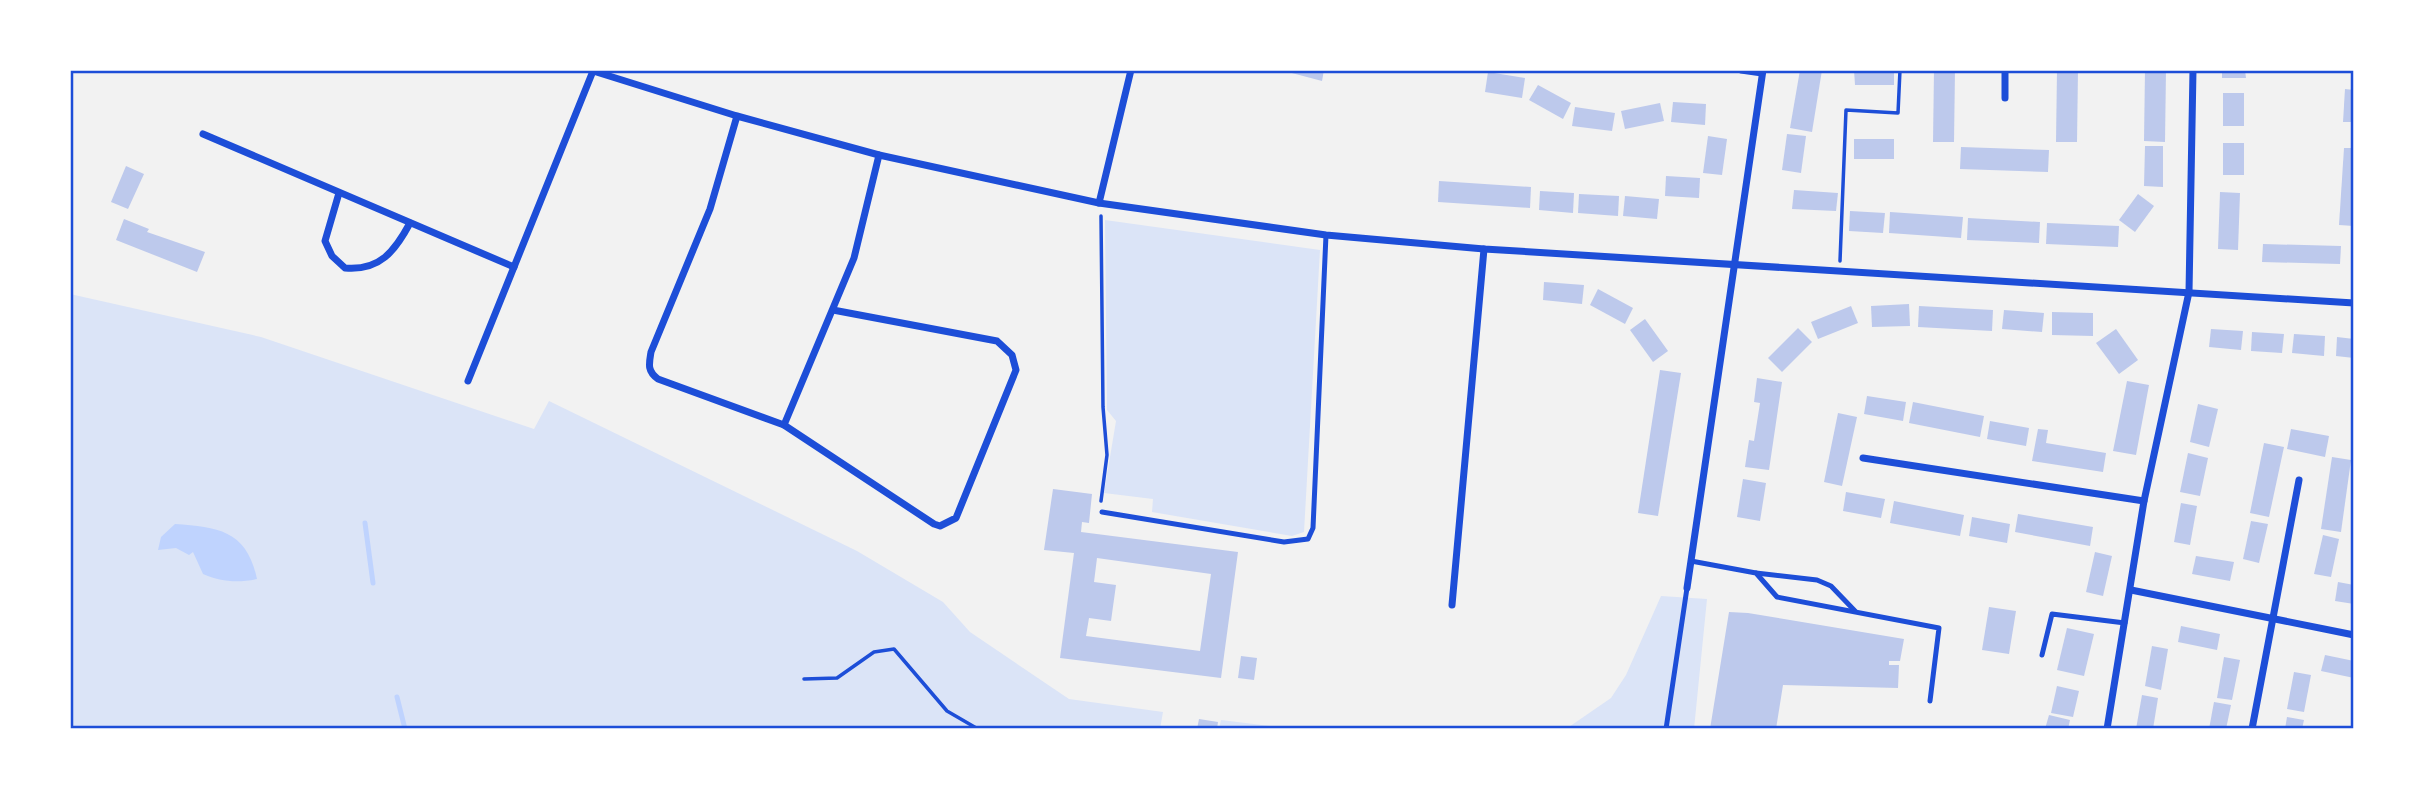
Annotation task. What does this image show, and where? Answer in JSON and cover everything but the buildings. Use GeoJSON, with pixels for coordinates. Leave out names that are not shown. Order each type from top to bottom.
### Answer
{"type":"FeatureCollection","features":[{"type":"Feature","properties":{"kind":"street"},"geometry":{"type":"LineString","coordinates":[[1099,203],[1131,70]]}},
{"type":"Feature","properties":{"kind":"street"},"geometry":{"type":"LineString","coordinates":[[1687,588],[1763,72],[1741,70]]}},
{"type":"Feature","properties":{"kind":"street"},"geometry":{"type":"LineString","coordinates":[[2005,70],[2005,98]]}},
{"type":"Feature","properties":{"kind":"street"},"geometry":{"type":"LineString","coordinates":[[2107,729],[2144,501],[2189,292],[2193,70]]}},
{"type":"Feature","properties":{"kind":"street"},"geometry":{"type":"LineString","coordinates":[[468,381],[592,71],[737,116],[879,155],[1099,203],[1326,235],[1484,249],[2354,303]]}},
{"type":"Feature","properties":{"kind":"street"},"geometry":{"type":"LineString","coordinates":[[737,116],[710,209],[651,352],[651,374],[658,379],[784,425],[933,524],[940,526],[956,518],[1016,370],[1012,355],[997,341],[833,310]]}},
{"type":"Feature","properties":{"kind":"street"},"geometry":{"type":"LineString","coordinates":[[203,134],[514,267]]}},
{"type":"Feature","properties":{"kind":"street"},"geometry":{"type":"LineString","coordinates":[[784,425],[854,258],[879,155]]}},
{"type":"Feature","properties":{"kind":"street"},"geometry":{"type":"LineString","coordinates":[[339,193],[325,241],[332,257],[345,268],[370,267],[385,259],[398,244],[410,223]]}},
{"type":"Feature","properties":{"kind":"street"},"geometry":{"type":"LineString","coordinates":[[1452,605],[1484,249]]}},
{"type":"Feature","properties":{"kind":"street"},"geometry":{"type":"LineString","coordinates":[[1863,458],[2144,501]]}},
{"type":"Feature","properties":{"kind":"street"},"geometry":{"type":"LineString","coordinates":[[2252,729],[2275,620],[2299,480]]}},
{"type":"Feature","properties":{"kind":"street"},"geometry":{"type":"LineString","coordinates":[[2131,590],[2354,635]]}},
{"type":"Feature","properties":{"kind":"lane"},"geometry":{"type":"LineString","coordinates":[[1102,512],[1284,542],[1308,539],[1313,528],[1326,235]]}},
{"type":"Feature","properties":{"kind":"lane"},"geometry":{"type":"LineString","coordinates":[[1691,561],[1756,573],[1817,580],[1831,586],[1855,611]]}},
{"type":"Feature","properties":{"kind":"lane"},"geometry":{"type":"LineString","coordinates":[[1756,573],[1777,597],[1939,628],[1930,701]]}},
{"type":"Feature","properties":{"kind":"lane"},"geometry":{"type":"LineString","coordinates":[[1667,727],[1687,588]]}},
{"type":"Feature","properties":{"kind":"lane"},"geometry":{"type":"LineString","coordinates":[[2042,655],[2052,614],[2125,623]]}},
{"type":"Feature","properties":{"kind":"path"},"geometry":{"type":"LineString","coordinates":[[1840,270],[1846,110],[1898,113],[1900,70]]}},
{"type":"Feature","properties":{"kind":"path"},"geometry":{"type":"LineString","coordinates":[[1099,203],[1102,222],[1103,407],[1107,454],[1101,503]]}},
{"type":"Feature","properties":{"kind":"path"},"geometry":{"type":"LineString","coordinates":[[804,679],[837,678],[874,652],[894,649],[947,711],[978,729]]}},
{"type":"Feature","properties":{"kind":"shaded area"},"geometry":{"type":"Polygon","coordinates":[[[1105,220],[1320,250],[1304,532],[1292,536],[1152,512],[1153,499],[1104,493],[1116,421],[1107,410],[1105,220]]]}},
{"type":"Feature","properties":{"kind":"shaded area"},"geometry":{"type":"Polygon","coordinates":[[[70,294],[261,337],[534,429],[549,401],[857,551],[943,602],[970,632],[1069,699],[1163,712],[1160,729],[70,729],[70,294]]]}},
{"type":"Feature","properties":{"kind":"shaded area"},"geometry":{"type":"Polygon","coordinates":[[[1661,596],[1707,599],[1694,729],[1566,729],[1611,698],[1626,675],[1661,596]]]}},
{"type":"Feature","properties":{"kind":"shaded area"},"geometry":{"type":"Polygon","coordinates":[[[1221,720],[1287,728],[1287,729],[1219,729],[1221,720]]]}},
{"type":"Feature","properties":{"kind":"water"},"geometry":{"type":"Polygon","coordinates":[[[175,524],[218,530],[238,541],[252,563],[257,579],[216,579],[203,574],[193,552],[189,555],[176,548],[158,550],[161,537],[175,524]]]}},
{"type":"Feature","properties":{"kind":"waterway"},"geometry":{"type":"LineString","coordinates":[[365,523],[373,583]]}},
{"type":"Feature","properties":{"kind":"waterway"},"geometry":{"type":"LineString","coordinates":[[397,697],[405,729]]}}]}
